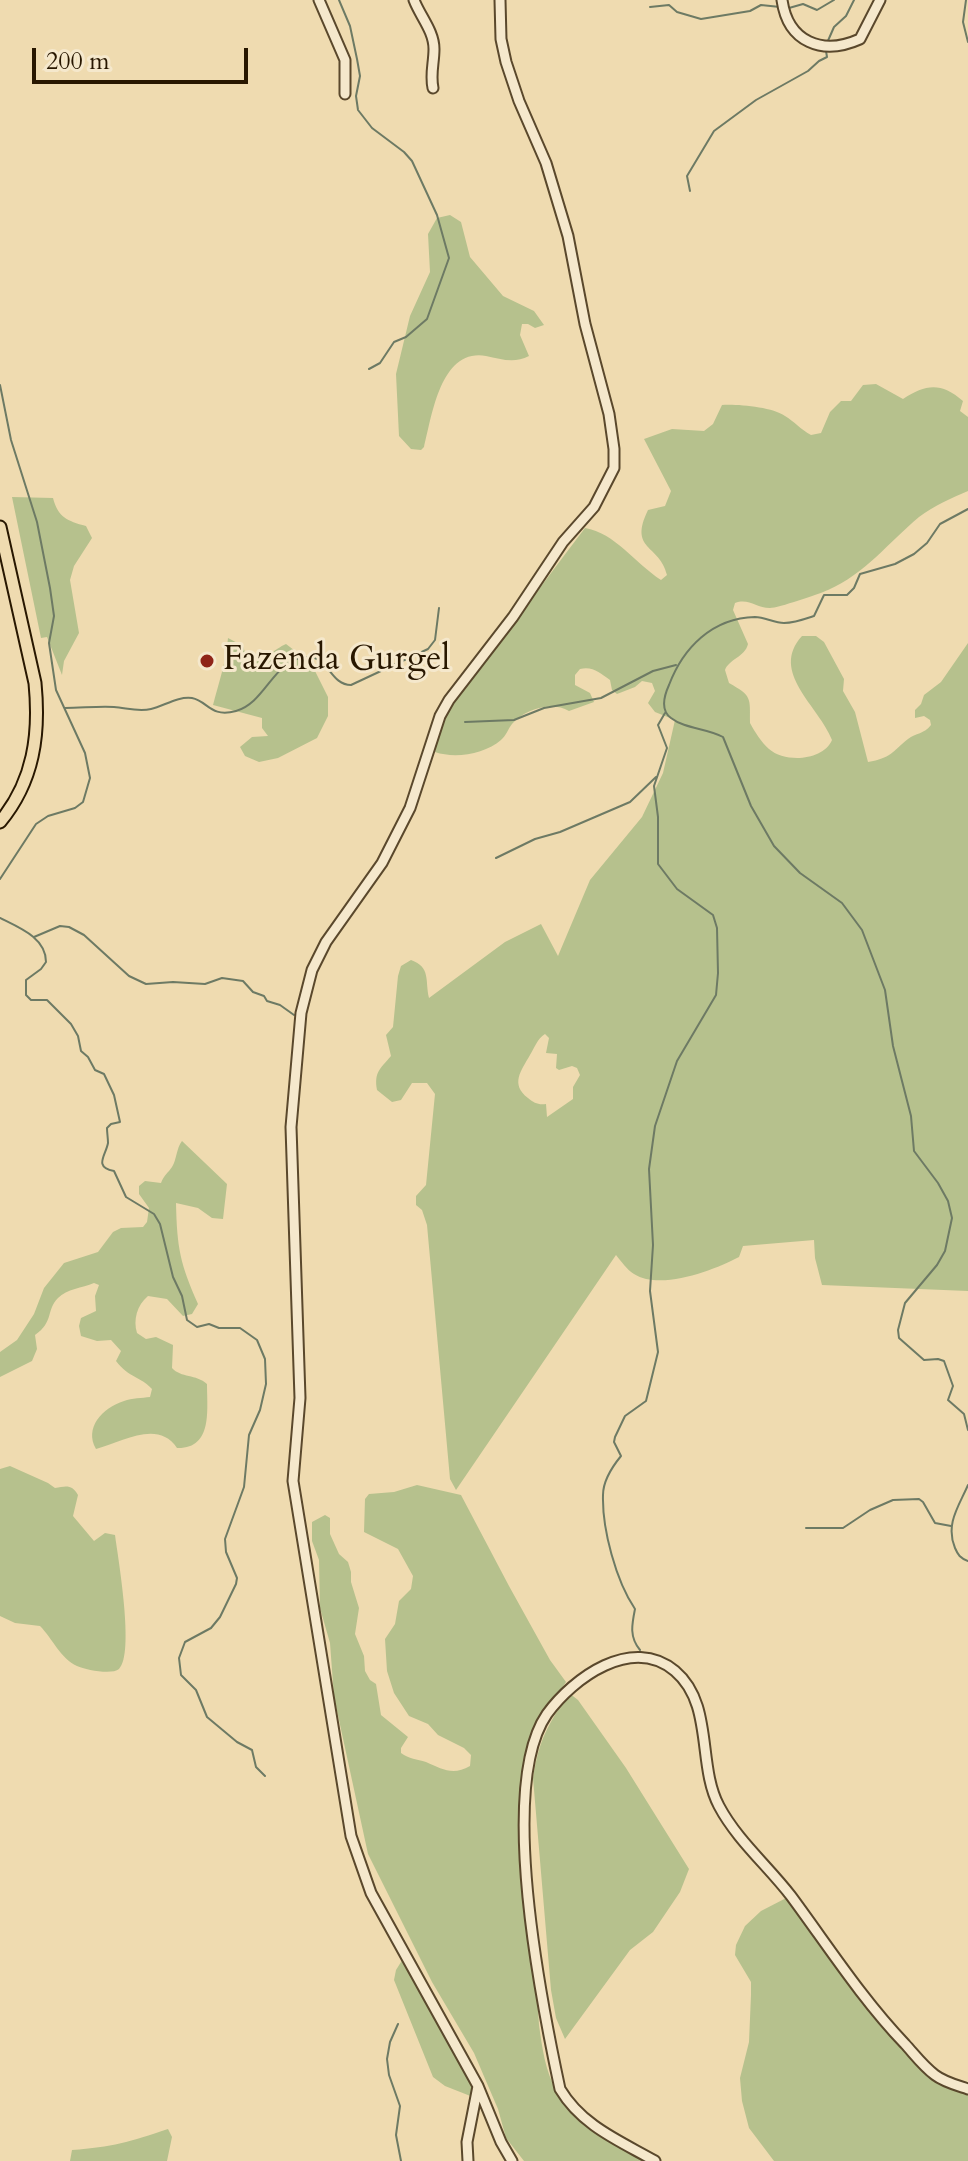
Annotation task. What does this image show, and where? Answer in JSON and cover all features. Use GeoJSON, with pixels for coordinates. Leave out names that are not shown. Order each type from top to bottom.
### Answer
{"type":"FeatureCollection","features":[{"type":"Feature","properties":{"kind":"main road"},"geometry":{"type":"LineString","coordinates":[[0,527],[35,683],[37,709],[37,740],[29,765],[21,787],[0,822]]}},
{"type":"Feature","properties":{"kind":"street"},"geometry":{"type":"LineString","coordinates":[[319,0],[345,60],[345,94]]}},
{"type":"Feature","properties":{"kind":"street"},"geometry":{"type":"LineString","coordinates":[[414,0],[432,34],[433,88]]}},
{"type":"Feature","properties":{"kind":"street"},"geometry":{"type":"LineString","coordinates":[[500,0],[501,39],[506,62],[546,163],[568,236],[585,324],[609,414],[614,468],[594,507],[563,542],[513,617],[449,700],[440,716],[410,808],[382,863],[316,960],[301,1013],[291,1127],[300,1398],[293,1481],[343,1799],[351,1836],[371,1893],[478,2086],[512,2161]]}},
{"type":"Feature","properties":{"kind":"street"},"geometry":{"type":"LineString","coordinates":[[782,0],[788,24],[797,34],[816,45],[834,46],[860,39],[880,0]]}},
{"type":"Feature","properties":{"kind":"street"},"geometry":{"type":"LineString","coordinates":[[655,2161],[611,2139],[578,2112],[560,2089],[529,1908],[524,1846],[527,1779],[531,1750],[540,1725],[556,1701],[570,1689],[607,1663],[621,1659],[635,1658],[666,1664],[687,1685],[695,1699],[708,1778],[724,1815],[788,1893],[875,2013],[936,2076],[968,2089]]}},
{"type":"Feature","properties":{"kind":"street"},"geometry":{"type":"LineString","coordinates":[[468,2161],[467,2142],[478,2086]]}},
{"type":"Feature","properties":{"kind":"green space"},"geometry":{"type":"Polygon","coordinates":[[[450,215],[461,222],[470,257],[503,296],[534,311],[544,325],[535,328],[522,324],[520,335],[529,356],[513,360],[470,356],[458,363],[441,387],[424,447],[421,450],[411,449],[399,436],[396,374],[410,316],[430,272],[428,234],[437,218],[450,215]]]}},
{"type":"Feature","properties":{"kind":"green space"},"geometry":{"type":"Polygon","coordinates":[[[876,384],[903,399],[919,390],[940,388],[963,401],[960,411],[968,417],[968,491],[919,517],[854,575],[828,590],[774,607],[735,603],[733,610],[748,644],[725,670],[729,683],[748,698],[750,723],[766,746],[784,756],[812,756],[821,752],[832,740],[800,689],[791,663],[793,649],[802,636],[816,636],[824,642],[844,679],[843,691],[855,712],[868,762],[887,756],[931,725],[924,716],[915,718],[915,710],[924,695],[941,682],[968,643],[968,1291],[822,1285],[814,1240],[743,1246],[739,1257],[702,1273],[672,1280],[645,1279],[634,1274],[616,1255],[456,1490],[450,1479],[427,1225],[422,1210],[416,1205],[416,1196],[426,1185],[435,1094],[427,1083],[412,1083],[401,1100],[392,1102],[377,1090],[376,1084],[379,1071],[391,1056],[386,1035],[393,1027],[398,976],[401,966],[411,960],[422,966],[429,998],[505,942],[541,924],[558,956],[590,880],[642,817],[663,773],[675,720],[655,712],[648,703],[655,691],[652,683],[642,681],[617,694],[612,690],[610,680],[589,668],[580,669],[575,675],[575,685],[590,693],[594,702],[569,711],[547,707],[531,711],[517,719],[501,740],[478,752],[452,755],[435,752],[444,717],[458,692],[585,528],[615,542],[661,580],[667,575],[643,540],[642,533],[648,510],[665,506],[671,491],[644,439],[672,429],[704,431],[713,424],[722,405],[772,410],[811,435],[821,433],[830,412],[841,401],[851,401],[863,385],[876,384]],[[545,1034],[538,1041],[518,1082],[519,1088],[530,1100],[546,1104],[547,1117],[573,1099],[573,1087],[580,1075],[577,1068],[572,1066],[556,1068],[557,1054],[546,1053],[549,1038],[545,1034]]]}},
{"type":"Feature","properties":{"kind":"green space"},"geometry":{"type":"Polygon","coordinates":[[[12,497],[53,498],[61,514],[86,526],[92,538],[74,566],[70,580],[79,633],[64,661],[62,675],[47,637],[41,638],[12,497]]]}},
{"type":"Feature","properties":{"kind":"green space"},"geometry":{"type":"Polygon","coordinates":[[[228,638],[243,646],[248,662],[262,659],[286,644],[311,663],[328,697],[328,716],[317,738],[278,758],[259,762],[245,756],[240,747],[252,737],[268,736],[262,728],[262,718],[213,705],[228,638]]]}},
{"type":"Feature","properties":{"kind":"green space"},"geometry":{"type":"Polygon","coordinates":[[[182,1141],[227,1184],[223,1219],[212,1218],[198,1208],[176,1203],[181,1255],[198,1304],[192,1314],[183,1316],[167,1299],[148,1296],[139,1308],[136,1328],[137,1333],[146,1339],[156,1337],[173,1345],[172,1368],[207,1384],[206,1426],[197,1442],[189,1447],[177,1448],[169,1439],[150,1434],[96,1449],[92,1434],[102,1414],[124,1401],[150,1397],[152,1389],[116,1361],[121,1351],[111,1340],[97,1341],[81,1336],[81,1318],[96,1311],[95,1296],[99,1285],[94,1283],[75,1289],[58,1298],[45,1325],[35,1335],[37,1349],[32,1361],[0,1377],[0,1352],[17,1340],[34,1314],[44,1288],[64,1263],[98,1252],[113,1232],[121,1228],[143,1227],[149,1208],[139,1194],[139,1186],[145,1181],[161,1183],[174,1164],[182,1141]]]}},
{"type":"Feature","properties":{"kind":"green space"},"geometry":{"type":"Polygon","coordinates":[[[10,1466],[55,1488],[71,1487],[78,1495],[73,1516],[94,1541],[105,1533],[115,1535],[126,1626],[124,1660],[116,1671],[77,1666],[61,1653],[40,1626],[15,1623],[0,1616],[0,1469],[10,1466]]]}},
{"type":"Feature","properties":{"kind":"green space"},"geometry":{"type":"Polygon","coordinates":[[[417,1485],[461,1495],[550,1660],[566,1682],[538,1725],[527,1767],[527,1839],[539,2025],[550,2076],[557,2091],[577,2112],[660,2161],[524,2161],[506,2138],[498,2109],[474,2053],[432,1982],[368,1854],[334,1697],[330,1643],[320,1608],[319,1560],[312,1541],[312,1522],[325,1515],[330,1518],[330,1534],[339,1554],[348,1562],[359,1608],[355,1634],[364,1656],[365,1671],[376,1684],[381,1715],[408,1737],[401,1753],[448,1770],[464,1769],[470,1766],[471,1755],[438,1735],[428,1724],[409,1716],[394,1693],[387,1671],[385,1639],[395,1624],[399,1601],[411,1589],[413,1576],[398,1549],[364,1532],[365,1499],[369,1494],[394,1492],[417,1485]]]}},
{"type":"Feature","properties":{"kind":"green space"},"geometry":{"type":"Polygon","coordinates":[[[569,1693],[578,1700],[626,1768],[689,1869],[680,1892],[653,1932],[630,1950],[565,2039],[556,2018],[551,1990],[533,1778],[545,1733],[569,1693]]]}},
{"type":"Feature","properties":{"kind":"green space"},"geometry":{"type":"Polygon","coordinates":[[[792,1895],[873,2007],[937,2071],[968,2086],[968,2161],[774,2161],[749,2128],[740,2078],[749,2042],[751,1982],[735,1955],[736,1945],[745,1926],[761,1911],[792,1895]]]}},
{"type":"Feature","properties":{"kind":"green space"},"geometry":{"type":"Polygon","coordinates":[[[406,1954],[464,2058],[478,2099],[445,2086],[433,2077],[394,1980],[406,1954]]]}},
{"type":"Feature","properties":{"kind":"green space"},"geometry":{"type":"Polygon","coordinates":[[[168,2129],[172,2137],[167,2161],[70,2161],[72,2150],[121,2143],[168,2129]]]}},
{"type":"Feature","properties":{"kind":"waterway"},"geometry":{"type":"LineString","coordinates":[[339,0],[350,26],[360,76],[356,96],[358,110],[372,128],[412,161],[437,215],[449,258],[427,319],[406,337],[394,342],[380,363],[369,369]]}},
{"type":"Feature","properties":{"kind":"waterway"},"geometry":{"type":"LineString","coordinates":[[789,8],[803,4],[817,10],[834,0]]}},
{"type":"Feature","properties":{"kind":"waterway"},"geometry":{"type":"LineString","coordinates":[[827,43],[834,27],[846,16],[854,0]]}},
{"type":"Feature","properties":{"kind":"waterway"},"geometry":{"type":"LineString","coordinates":[[966,0],[963,22],[968,42]]}},
{"type":"Feature","properties":{"kind":"waterway"},"geometry":{"type":"LineString","coordinates":[[650,7],[669,5],[677,12],[701,19],[750,11],[761,5],[780,7]]}},
{"type":"Feature","properties":{"kind":"waterway"},"geometry":{"type":"LineString","coordinates":[[690,191],[687,176],[714,131],[756,100],[808,71],[827,57],[826,51]]}},
{"type":"Feature","properties":{"kind":"waterway"},"geometry":{"type":"LineString","coordinates":[[0,385],[11,440],[37,522],[50,588],[54,616],[49,643],[56,690],[85,753],[90,778],[83,802],[36,824],[0,879]]}},
{"type":"Feature","properties":{"kind":"waterway"},"geometry":{"type":"LineString","coordinates":[[968,509],[940,524],[927,543],[914,554],[895,564],[860,574],[847,595],[824,595],[814,616],[784,623],[759,617],[740,619],[713,629],[682,659],[667,689],[664,703],[665,711],[677,722],[723,737],[751,806],[774,846],[800,873],[842,903],[862,930],[885,990],[893,1046],[911,1116],[914,1151],[938,1183],[948,1201],[952,1218],[945,1251],[905,1303],[899,1338],[924,1360],[944,1361],[953,1386],[948,1400],[964,1414],[968,1430]]}},
{"type":"Feature","properties":{"kind":"waterway"},"geometry":{"type":"LineString","coordinates":[[65,708],[146,710],[192,698],[227,713],[255,699],[286,665],[307,657],[320,661],[338,680],[351,685],[428,649],[435,640],[439,608]]}},
{"type":"Feature","properties":{"kind":"waterway"},"geometry":{"type":"LineString","coordinates":[[465,722],[514,720],[544,708],[601,698],[653,671],[676,665]]}},
{"type":"Feature","properties":{"kind":"waterway"},"geometry":{"type":"LineString","coordinates":[[640,1650],[633,1635],[635,1609],[616,1570],[608,1539],[603,1489],[621,1456],[614,1442],[615,1437],[625,1416],[646,1401],[658,1352],[650,1291],[653,1245],[649,1169],[655,1126],[677,1061],[716,995],[718,973],[717,928],[713,915],[677,889],[658,864],[658,817],[654,786],[667,748],[658,725],[665,713]]}},
{"type":"Feature","properties":{"kind":"waterway"},"geometry":{"type":"LineString","coordinates":[[496,858],[535,839],[560,832],[630,802],[656,777]]}},
{"type":"Feature","properties":{"kind":"waterway"},"geometry":{"type":"LineString","coordinates":[[0,918],[30,935],[42,946],[46,962],[26,980],[26,995],[31,1000],[47,1000],[71,1024],[81,1051],[95,1070],[104,1074],[114,1095],[120,1122],[107,1128],[108,1143],[102,1164],[114,1171],[126,1197],[154,1214],[160,1224],[187,1320],[197,1327],[209,1324],[219,1328],[240,1328],[257,1340],[265,1359],[266,1384],[260,1410],[249,1435],[244,1487],[225,1539],[236,1584],[220,1617],[211,1628],[185,1642],[179,1658],[181,1675],[196,1690],[207,1717],[237,1742],[252,1750],[256,1767],[265,1776]]}},
{"type":"Feature","properties":{"kind":"waterway"},"geometry":{"type":"LineString","coordinates":[[34,937],[60,926],[69,927],[84,935],[129,976],[146,984],[205,984],[222,978],[243,981],[253,992],[294,1015]]}},
{"type":"Feature","properties":{"kind":"waterway"},"geometry":{"type":"LineString","coordinates":[[968,1485],[952,1523],[952,1539],[957,1553],[968,1561]]}},
{"type":"Feature","properties":{"kind":"waterway"},"geometry":{"type":"LineString","coordinates":[[806,1528],[843,1528],[870,1510],[893,1500],[919,1499],[935,1523],[951,1526]]}},
{"type":"Feature","properties":{"kind":"waterway"},"geometry":{"type":"LineString","coordinates":[[398,2024],[387,2059],[400,2106],[396,2135],[401,2161]]}},
{"type":"Feature","properties":{"kind":"place","name":"Fazenda Gurgel"},"geometry":{"type":"Point","coordinates":[207,661]}}]}
